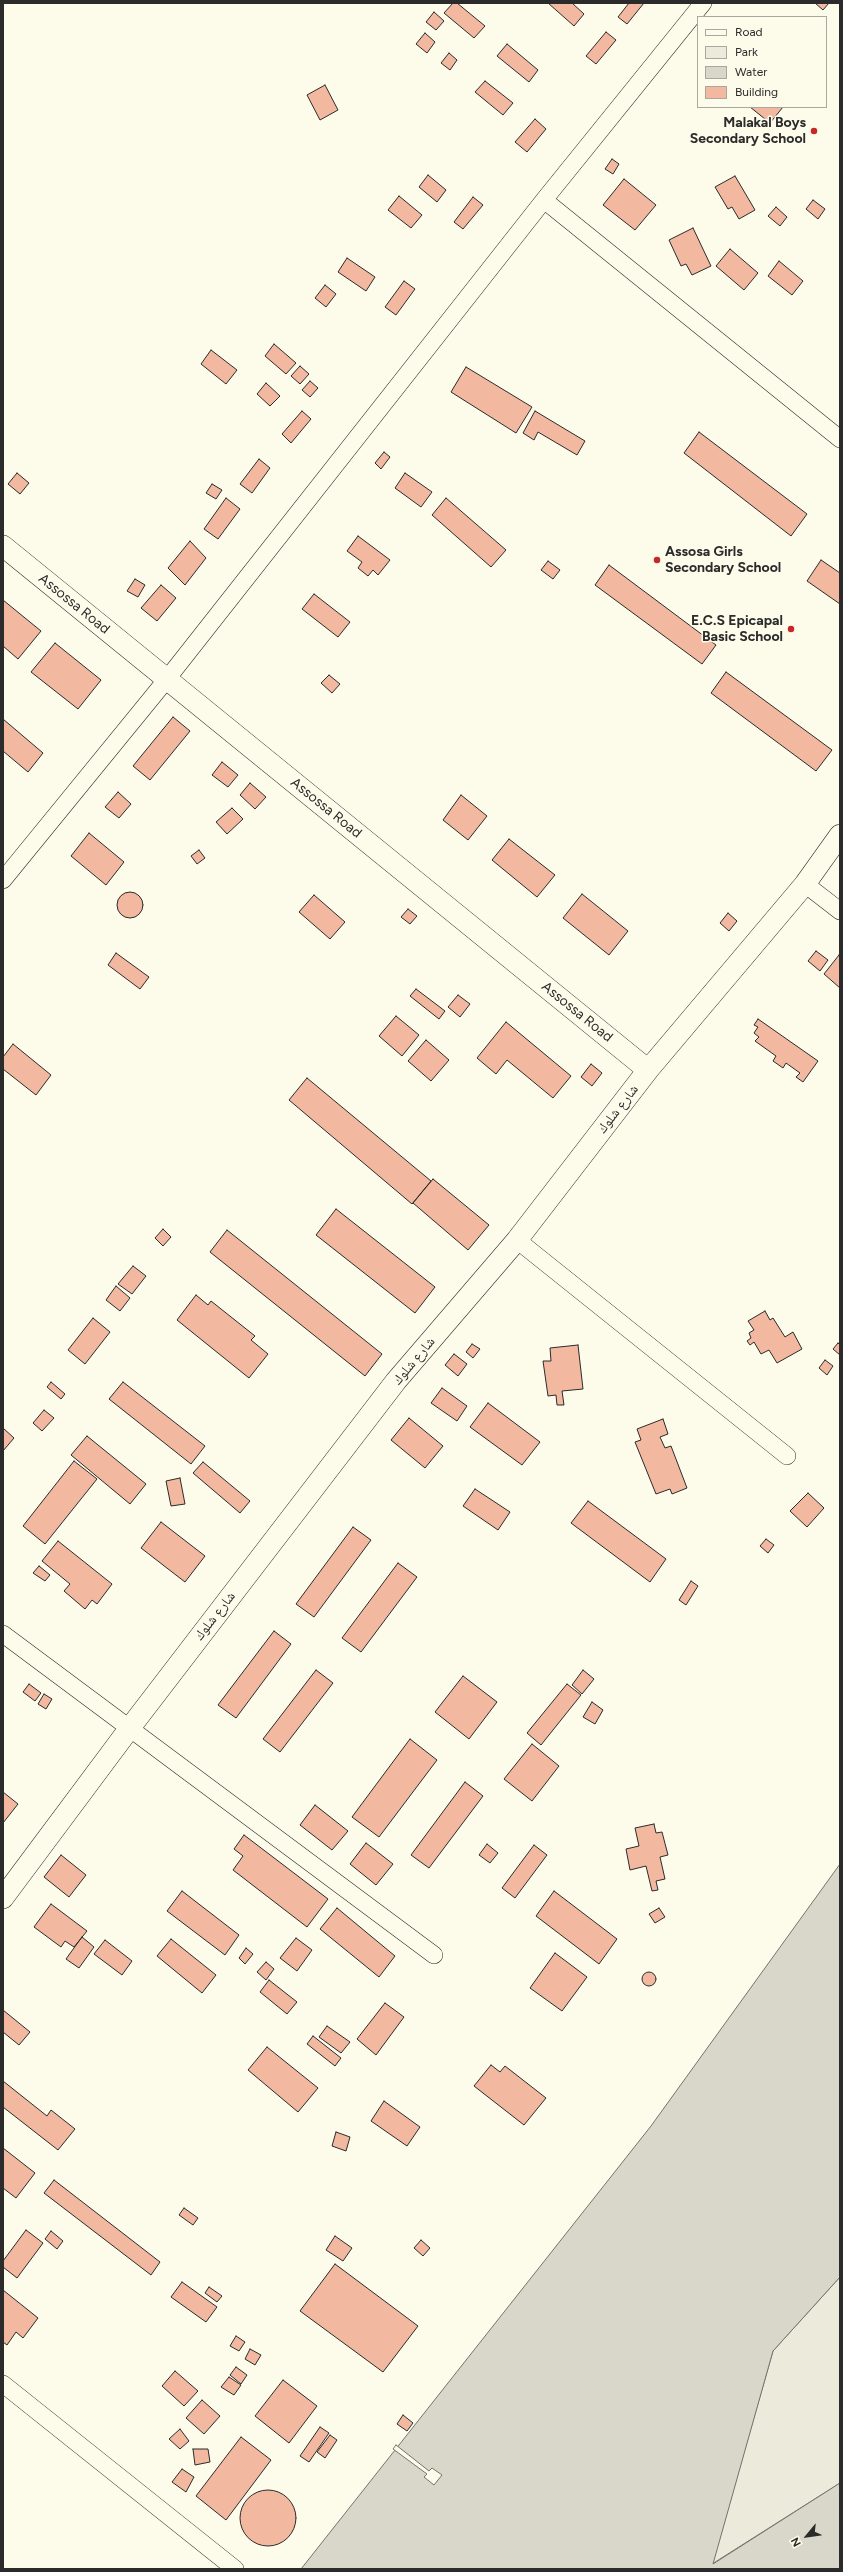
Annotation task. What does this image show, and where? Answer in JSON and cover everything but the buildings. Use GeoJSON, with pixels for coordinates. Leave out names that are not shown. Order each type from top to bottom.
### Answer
{"type":"FeatureCollection","features":[{"type":"Feature","properties":{"kind":"street"},"geometry":{"type":"LineString","coordinates":[[3,880],[167,679],[544,200],[703,3]]}},
{"type":"Feature","properties":{"kind":"street"},"geometry":{"type":"LineString","coordinates":[[544,200],[840,440]]}},
{"type":"Feature","properties":{"kind":"street","name":"Assossa Road"},"geometry":{"type":"LineString","coordinates":[[3,546],[648,1070]]}},
{"type":"Feature","properties":{"kind":"street","name":"شارع شلوك"},"geometry":{"type":"LineString","coordinates":[[3,1898],[129,1729],[396,1381],[517,1240],[648,1070],[805,884],[840,835]]}},
{"type":"Feature","properties":{"kind":"street"},"geometry":{"type":"LineString","coordinates":[[805,884],[840,910]]}},
{"type":"Feature","properties":{"kind":"street"},"geometry":{"type":"LineString","coordinates":[[517,1240],[787,1456]]}},
{"type":"Feature","properties":{"kind":"street"},"geometry":{"type":"LineString","coordinates":[[3,1634],[434,1955]]}},
{"type":"Feature","properties":{"kind":"street"},"geometry":{"type":"LineString","coordinates":[[3,2384],[235,2569]]}},
{"type":"Feature","properties":{"kind":"green space"},"geometry":{"type":"Polygon","coordinates":[[[840,2277],[840,2483],[712,2564],[773,2351],[840,2277]]]}},
{"type":"Feature","properties":{"kind":"water"},"geometry":{"type":"Polygon","coordinates":[[[840,1864],[840,2277],[773,2351],[713,2564],[840,2483],[840,2569],[301,2569],[651,2126],[840,1864]]]}},
{"type":"Feature","properties":{"kind":"pier"},"geometry":{"type":"Polygon","coordinates":[[[396,2445],[429,2471],[432,2468],[442,2475],[434,2485],[424,2477],[427,2474],[393,2449],[396,2445]]]}},
{"type":"Feature","properties":{"kind":"place","name":"Malakal Boys Secondary School"},"geometry":{"type":"Point","coordinates":[814,131]}},
{"type":"Feature","properties":{"kind":"place","name":"Assosa Girls Secondary School"},"geometry":{"type":"Point","coordinates":[657,560]}},
{"type":"Feature","properties":{"kind":"place","name":"E.C.S Epicapal Basic School"},"geometry":{"type":"Point","coordinates":[791,629]}}]}
